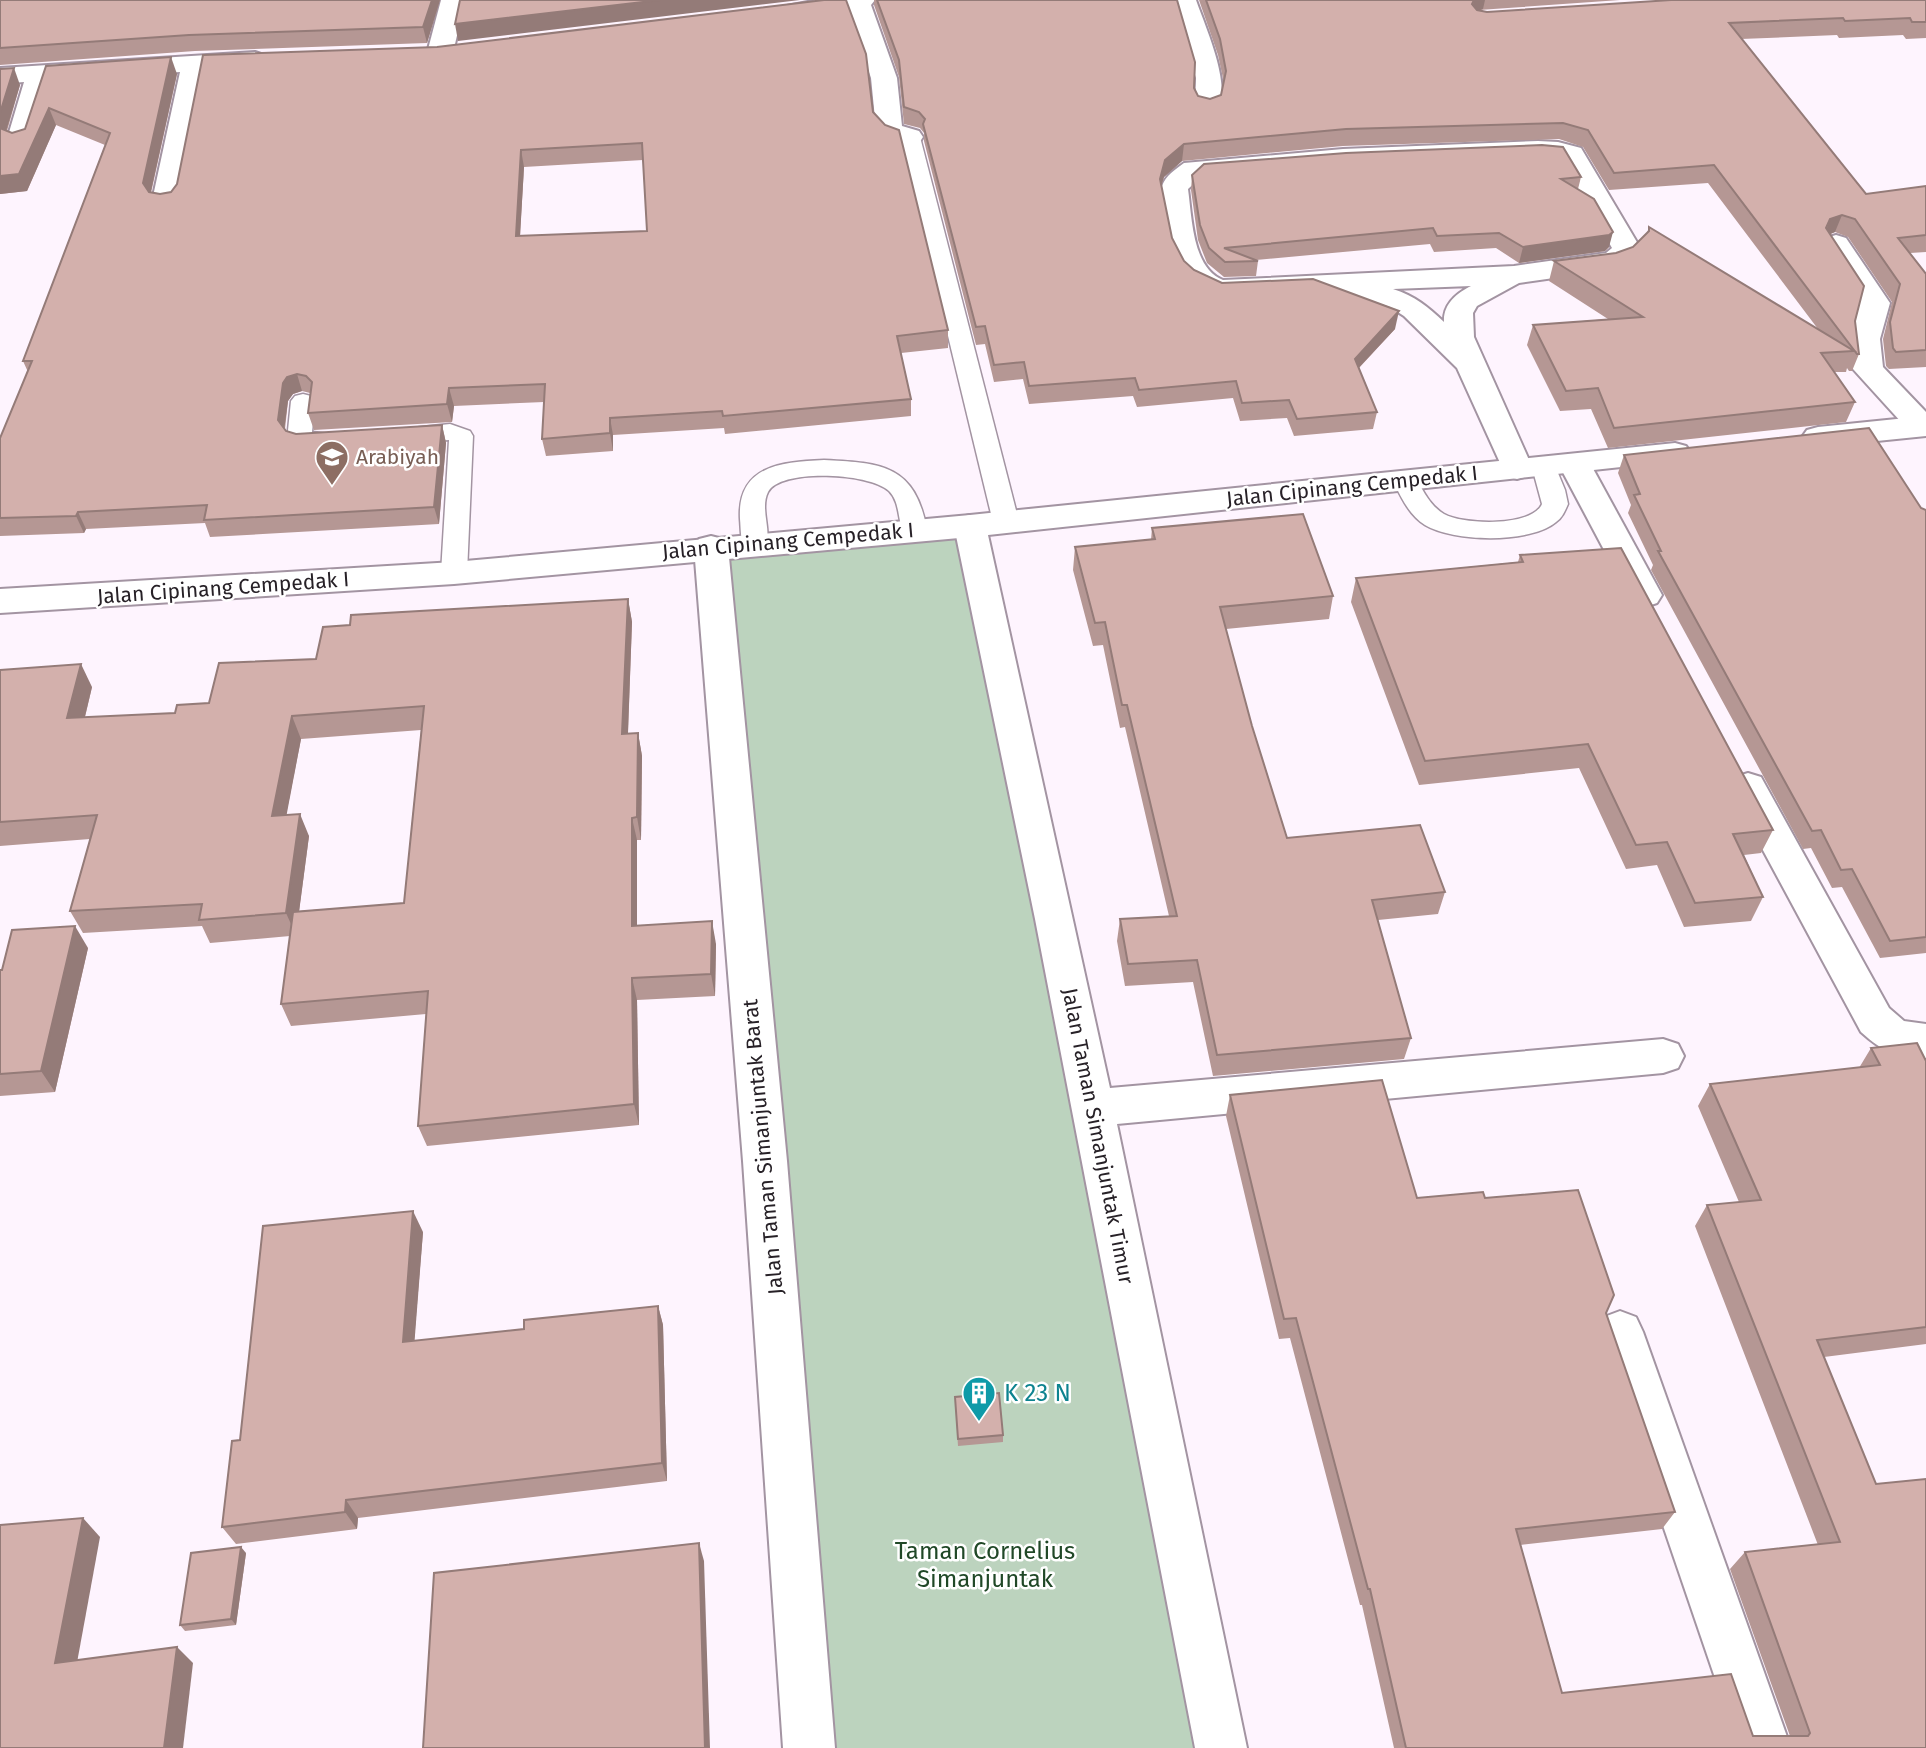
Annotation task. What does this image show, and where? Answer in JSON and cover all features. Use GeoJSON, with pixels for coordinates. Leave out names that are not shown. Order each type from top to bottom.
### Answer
{"type":"FeatureCollection","features":[{"type":"Feature","properties":{"kind":"street"},"geometry":{"type":"LineString","coordinates":[[413,54],[453,52],[453,0]]}},
{"type":"Feature","properties":{"kind":"street"},"geometry":{"type":"LineString","coordinates":[[1184,0],[1209,78],[1208,105]]}},
{"type":"Feature","properties":{"kind":"street"},"geometry":{"type":"LineString","coordinates":[[768,14],[859,1],[884,78],[889,129],[896,135],[910,137]]}},
{"type":"Feature","properties":{"kind":"street"},"geometry":{"type":"LineString","coordinates":[[0,76],[277,59]]}},
{"type":"Feature","properties":{"kind":"street"},"geometry":{"type":"LineString","coordinates":[[166,201],[195,62]]}},
{"type":"Feature","properties":{"kind":"street"},"geometry":{"type":"LineString","coordinates":[[20,139],[40,73]]}},
{"type":"Feature","properties":{"kind":"street"},"geometry":{"type":"LineString","coordinates":[[1538,149],[1558,150],[1571,155],[1627,249],[1616,259],[1600,264],[1514,275],[1212,288],[1189,262],[1174,190],[1179,179],[1194,169],[1213,166],[1343,157],[1538,149]]}},
{"type":"Feature","properties":{"kind":"street"},"geometry":{"type":"LineString","coordinates":[[1836,244],[1875,303],[1865,339],[1868,369],[1925,427]]}},
{"type":"Feature","properties":{"kind":"street"},"geometry":{"type":"LineString","coordinates":[[1471,364],[1459,337],[1458,313],[1467,300],[1514,275]]}},
{"type":"Feature","properties":{"kind":"street"},"geometry":{"type":"LineString","coordinates":[[1345,284],[1400,301],[1414,310],[1471,364],[1661,625]]}},
{"type":"Feature","properties":{"kind":"street"},"geometry":{"type":"LineString","coordinates":[[1790,440],[1871,430],[1925,427]]}},
{"type":"Feature","properties":{"kind":"street"},"geometry":{"type":"LineString","coordinates":[[1871,430],[1888,457]]}},
{"type":"Feature","properties":{"kind":"street","name":"Jalan Cipinang Cempedak I"},"geometry":{"type":"LineString","coordinates":[[0,601],[454,573],[711,547],[988,524],[1710,449]]}},
{"type":"Feature","properties":{"kind":"street","name":"Jalan Taman Simanjuntak Timur"},"geometry":{"type":"LineString","coordinates":[[988,524],[1093,1108],[1221,1748]]}},
{"type":"Feature","properties":{"kind":"street","name":"Jalan Taman Simanjuntak Barat"},"geometry":{"type":"LineString","coordinates":[[711,547],[765,1161],[809,1748]]}},
{"type":"Feature","properties":{"kind":"street"},"geometry":{"type":"LineString","coordinates":[[1732,759],[1862,1001],[1875,1020],[1894,1037],[1926,1041]]}},
{"type":"Feature","properties":{"kind":"street"},"geometry":{"type":"LineString","coordinates":[[1093,1108],[1663,1056]]}},
{"type":"Feature","properties":{"kind":"street"},"geometry":{"type":"LineString","coordinates":[[1620,1332],[1765,1748]]}},
{"type":"Feature","properties":{"kind":"lane"},"geometry":{"type":"LineString","coordinates":[[910,137],[988,524]]}},
{"type":"Feature","properties":{"kind":"lane"},"geometry":{"type":"LineString","coordinates":[[303,401],[299,440],[353,438]]}},
{"type":"Feature","properties":{"kind":"lane"},"geometry":{"type":"LineString","coordinates":[[381,436],[450,432],[461,436],[454,573]]}},
{"type":"Feature","properties":{"kind":"lane"},"geometry":{"type":"LineString","coordinates":[[1405,481],[1426,513],[1439,521],[1455,526],[1497,530],[1529,525],[1541,521],[1552,512],[1555,502],[1545,467]]}},
{"type":"Feature","properties":{"kind":"lane"},"geometry":{"type":"LineString","coordinates":[[755,544],[754,497],[759,485],[780,473],[814,468],[862,472],[893,481],[908,502],[914,530]]}},
{"type":"Feature","properties":{"kind":"green space","name":"Taman Cornelius Simanjuntak"},"geometry":{"type":"Polygon","coordinates":[[[964,532],[1203,1748],[820,1748],[724,552],[964,532]]]}},
{"type":"Feature","properties":{"kind":"building"},"geometry":{"type":"Polygon","coordinates":[[[0,0],[432,0],[423,27],[189,35],[0,48],[0,0]]]}},
{"type":"Feature","properties":{"kind":"building"},"geometry":{"type":"Polygon","coordinates":[[[460,0],[660,0],[455,24],[460,0]]]}},
{"type":"Feature","properties":{"kind":"building"},"geometry":{"type":"Polygon","coordinates":[[[824,0],[846,0],[866,54],[873,112],[885,125],[899,130],[948,330],[897,336],[911,399],[723,416],[722,411],[610,418],[610,433],[542,439],[545,384],[449,388],[447,404],[308,413],[312,382],[306,376],[297,374],[287,377],[283,383],[278,420],[286,431],[296,434],[442,425],[434,507],[204,520],[207,505],[78,512],[76,516],[0,518],[0,438],[32,361],[23,361],[110,133],[49,108],[19,174],[0,176],[0,126],[12,133],[25,129],[46,66],[171,57],[143,183],[149,192],[160,194],[171,192],[177,184],[203,55],[437,47],[824,0]],[[642,143],[521,150],[516,236],[647,231],[642,143]]]}},
{"type":"Feature","properties":{"kind":"building"},"geometry":{"type":"Polygon","coordinates":[[[877,0],[1177,0],[1195,62],[1194,88],[1198,96],[1210,99],[1221,95],[1226,71],[1220,39],[1206,0],[1474,0],[1472,4],[1477,10],[1487,12],[1671,0],[1926,0],[1926,22],[1912,22],[1910,18],[1845,21],[1843,18],[1729,23],[1866,194],[1926,186],[1926,235],[1898,238],[1926,274],[1926,350],[1896,352],[1893,348],[1890,322],[1900,284],[1855,219],[1842,215],[1830,219],[1826,228],[1864,286],[1855,321],[1859,354],[1714,165],[1614,173],[1588,130],[1563,123],[1346,129],[1184,144],[1165,160],[1160,179],[1172,238],[1184,261],[1194,270],[1222,283],[1313,279],[1399,311],[1355,359],[1377,412],[1297,419],[1289,400],[1242,403],[1236,381],[1139,390],[1135,378],[1029,386],[1024,362],[994,365],[985,326],[976,327],[923,124],[925,119],[919,112],[904,107],[899,60],[877,0]]]}},
{"type":"Feature","properties":{"kind":"building"},"geometry":{"type":"Polygon","coordinates":[[[14,68],[0,113],[0,69],[14,68]]]}},
{"type":"Feature","properties":{"kind":"building"},"geometry":{"type":"Polygon","coordinates":[[[1542,145],[1563,147],[1581,177],[1561,179],[1594,199],[1613,232],[1609,235],[1523,247],[1499,233],[1437,236],[1433,228],[1224,248],[1258,261],[1225,262],[1209,248],[1200,225],[1192,175],[1204,164],[1346,153],[1542,145]]]}},
{"type":"Feature","properties":{"kind":"building"},"geometry":{"type":"Polygon","coordinates":[[[1649,227],[1854,351],[1821,353],[1855,402],[1614,428],[1598,388],[1566,391],[1533,325],[1643,317],[1554,261],[1616,253],[1633,247],[1649,231],[1649,227]]]}},
{"type":"Feature","properties":{"kind":"building"},"geometry":{"type":"Polygon","coordinates":[[[1869,428],[1921,508],[1926,510],[1926,937],[1890,941],[1852,869],[1841,870],[1821,830],[1812,831],[1658,551],[1661,551],[1634,495],[1640,494],[1624,455],[1869,428]]]}},
{"type":"Feature","properties":{"kind":"building"},"geometry":{"type":"Polygon","coordinates":[[[1303,514],[1333,596],[1220,607],[1252,726],[1287,838],[1420,825],[1445,892],[1372,900],[1411,1038],[1217,1055],[1197,960],[1128,964],[1120,919],[1177,916],[1127,705],[1122,705],[1105,622],[1095,623],[1075,547],[1155,539],[1152,528],[1303,514]]]}},
{"type":"Feature","properties":{"kind":"building"},"geometry":{"type":"Polygon","coordinates":[[[1621,548],[1773,830],[1733,834],[1763,897],[1695,903],[1667,842],[1636,845],[1588,744],[1425,761],[1356,578],[1523,562],[1520,555],[1621,548]]]}},
{"type":"Feature","properties":{"kind":"building"},"geometry":{"type":"Polygon","coordinates":[[[628,599],[622,734],[638,733],[637,817],[632,818],[632,926],[712,921],[711,974],[632,978],[634,1104],[418,1126],[428,991],[281,1004],[293,912],[404,903],[424,706],[292,716],[272,816],[300,814],[286,913],[199,920],[202,904],[70,911],[97,815],[0,822],[0,670],[81,664],[67,718],[175,713],[177,705],[209,703],[219,663],[316,659],[323,627],[350,625],[351,615],[628,599]]]}},
{"type":"Feature","properties":{"kind":"building"},"geometry":{"type":"Polygon","coordinates":[[[75,926],[41,1071],[0,1074],[0,970],[12,930],[75,926]]]}},
{"type":"Feature","properties":{"kind":"building"},"geometry":{"type":"Polygon","coordinates":[[[1917,1043],[1926,1061],[1926,1327],[1817,1340],[1876,1484],[1926,1479],[1926,1748],[1406,1748],[1370,1589],[1296,1318],[1284,1319],[1230,1095],[1382,1080],[1417,1198],[1483,1192],[1485,1198],[1578,1190],[1614,1295],[1606,1313],[1675,1512],[1516,1529],[1562,1693],[1731,1674],[1753,1736],[1808,1736],[1810,1733],[1745,1552],[1840,1542],[1707,1205],[1761,1200],[1710,1084],[1880,1065],[1871,1048],[1917,1043]]]}},
{"type":"Feature","properties":{"kind":"building"},"geometry":{"type":"Polygon","coordinates":[[[413,1211],[403,1342],[524,1329],[524,1320],[658,1306],[662,1463],[346,1500],[345,1512],[222,1527],[232,1441],[240,1440],[263,1226],[413,1211]]]}},
{"type":"Feature","properties":{"kind":"building","name":"K 23 N"},"geometry":{"type":"Polygon","coordinates":[[[999,1393],[1003,1435],[958,1439],[955,1397],[999,1393]]]}},
{"type":"Feature","properties":{"kind":"building"},"geometry":{"type":"Polygon","coordinates":[[[83,1518],[55,1663],[177,1647],[164,1748],[0,1748],[0,1525],[83,1518]]]}},
{"type":"Feature","properties":{"kind":"building"},"geometry":{"type":"Polygon","coordinates":[[[699,1543],[705,1748],[423,1748],[434,1573],[699,1543]]]}},
{"type":"Feature","properties":{"kind":"building"},"geometry":{"type":"Polygon","coordinates":[[[241,1547],[231,1619],[180,1625],[191,1553],[241,1547]]]}},
{"type":"Feature","properties":{"kind":"place","name":"Arabiyah"},"geometry":{"type":"Point","coordinates":[332,487]}},
{"type":"Feature","properties":{"kind":"place","name":"K 23 N"},"geometry":{"type":"Point","coordinates":[979,1423]}}]}
